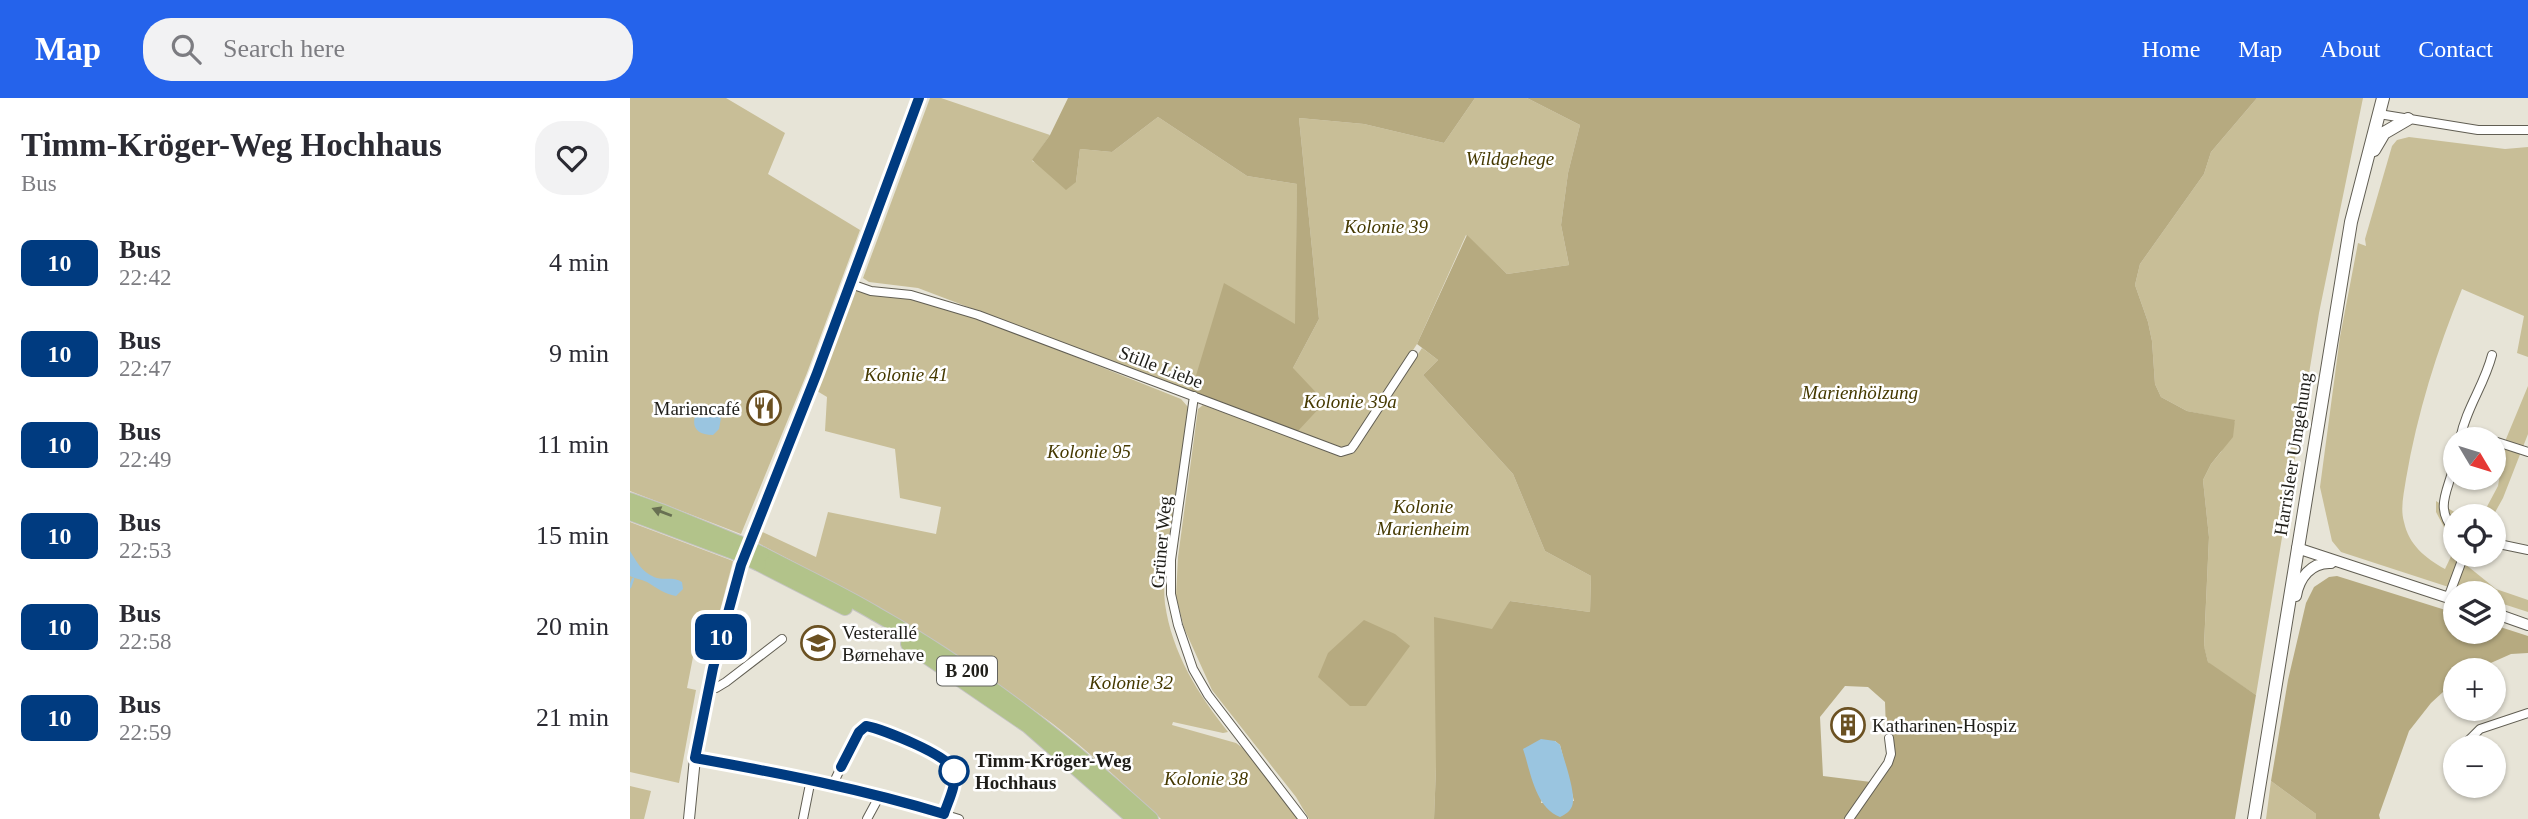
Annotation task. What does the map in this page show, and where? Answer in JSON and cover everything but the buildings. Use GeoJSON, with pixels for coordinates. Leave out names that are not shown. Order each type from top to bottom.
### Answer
{"type":"FeatureCollection","features":[{"type":"Feature","properties":{"kind":"highway","name":"B 200"},"geometry":{"type":"LineString","coordinates":[[630,500],[662,511],[877,614],[956,663],[1034,718],[1151,819]]}},
{"type":"Feature","properties":{"kind":"highway","name":"B 200"},"geometry":{"type":"LineString","coordinates":[[630,513],[738,548]]}},
{"type":"Feature","properties":{"kind":"highway","name":"B 200"},"geometry":{"type":"LineString","coordinates":[[760,559],[875,623],[952,672],[1028,726],[1134,819]]}},
{"type":"Feature","properties":{"kind":"main road","name":"Harrisleer Umgehung"},"geometry":{"type":"LineString","coordinates":[[2254,819],[2351,222],[2383,98]]}},
{"type":"Feature","properties":{"kind":"main road"},"geometry":{"type":"LineString","coordinates":[[2368,159],[2385,133],[2408,119]]}},
{"type":"Feature","properties":{"kind":"street"},"geometry":{"type":"LineString","coordinates":[[690,819],[695,758],[708,689],[741,565],[851,284],[919,98]]}},
{"type":"Feature","properties":{"kind":"street"},"geometry":{"type":"LineString","coordinates":[[2379,114],[2478,130],[2528,131]]}},
{"type":"Feature","properties":{"kind":"street","name":"Stille Liebe"},"geometry":{"type":"LineString","coordinates":[[851,284],[871,291],[911,295],[978,315],[1341,453],[1354,445],[1413,355]]}},
{"type":"Feature","properties":{"kind":"street"},"geometry":{"type":"LineString","coordinates":[[2463,427],[2468,408],[2482,384],[2492,355]]}},
{"type":"Feature","properties":{"kind":"street","name":"Grüner Weg"},"geometry":{"type":"LineString","coordinates":[[1194,396],[1171,560],[1171,594],[1178,625],[1193,669],[1208,695],[1303,819]]}},
{"type":"Feature","properties":{"kind":"street"},"geometry":{"type":"LineString","coordinates":[[2506,444],[2528,452]]}},
{"type":"Feature","properties":{"kind":"street"},"geometry":{"type":"LineString","coordinates":[[2506,545],[2528,550]]}},
{"type":"Feature","properties":{"kind":"street"},"geometry":{"type":"LineString","coordinates":[[2297,548],[2443,596]]}},
{"type":"Feature","properties":{"kind":"street"},"geometry":{"type":"LineString","coordinates":[[2282,649],[2291,629],[2300,580],[2315,566],[2325,562],[2340,563]]}},
{"type":"Feature","properties":{"kind":"street"},"geometry":{"type":"LineString","coordinates":[[2506,617],[2528,625]]}},
{"type":"Feature","properties":{"kind":"street"},"geometry":{"type":"LineString","coordinates":[[708,689],[726,682],[782,639]]}},
{"type":"Feature","properties":{"kind":"street"},"geometry":{"type":"LineString","coordinates":[[2474,735],[2480,729],[2528,713]]}},
{"type":"Feature","properties":{"kind":"street"},"geometry":{"type":"LineString","coordinates":[[833,784],[859,732],[866,726],[871,727],[940,756],[952,765],[955,782],[944,814]]}},
{"type":"Feature","properties":{"kind":"street"},"geometry":{"type":"LineString","coordinates":[[1849,819],[1888,764],[1891,754],[1889,738]]}},
{"type":"Feature","properties":{"kind":"street"},"geometry":{"type":"LineString","coordinates":[[695,758],[833,784],[959,819]]}},
{"type":"Feature","properties":{"kind":"street"},"geometry":{"type":"LineString","coordinates":[[803,819],[811,779]]}},
{"type":"Feature","properties":{"kind":"street"},"geometry":{"type":"LineString","coordinates":[[867,819],[880,795]]}},
{"type":"Feature","properties":{"kind":"green space"},"geometry":{"type":"Polygon","coordinates":[[[630,98],[726,98],[785,133],[768,174],[860,230],[807,373],[741,534],[630,491],[630,98]]]}},
{"type":"Feature","properties":{"kind":"green space"},"geometry":{"type":"Polygon","coordinates":[[[930,98],[941,98],[1050,135],[1032,161],[1076,182],[1080,149],[1112,152],[1158,117],[1247,176],[1297,184],[1296,325],[1191,392],[918,288],[869,282],[863,278],[930,98]]]}},
{"type":"Feature","properties":{"kind":"green space"},"geometry":{"type":"Polygon","coordinates":[[[1068,98],[1475,98],[1444,143],[1364,124],[1299,118],[1319,319],[1293,368],[1325,402],[1297,432],[1191,392],[1224,283],[1295,324],[1297,184],[1247,176],[1158,117],[1112,152],[1080,149],[1076,182],[1066,190],[1032,160],[1050,135],[1068,98]]]}},
{"type":"Feature","properties":{"kind":"green space"},"geometry":{"type":"Polygon","coordinates":[[[1475,98],[1527,98],[1580,125],[1568,173],[1561,225],[1569,265],[1507,274],[1466,235],[1417,344],[1352,444],[1341,449],[1297,432],[1293,368],[1319,319],[1299,118],[1364,124],[1444,143],[1475,98]]]}},
{"type":"Feature","properties":{"kind":"green space","name":"Marienhölzung"},"geometry":{"type":"Polygon","coordinates":[[[1527,98],[2257,98],[2211,152],[2204,174],[2140,264],[2135,285],[2148,322],[2155,384],[2161,397],[2187,411],[2235,420],[2233,437],[2211,464],[2203,480],[2209,537],[2204,646],[2208,662],[2256,695],[2235,819],[1434,819],[1434,617],[1492,629],[1510,601],[1590,612],[1591,576],[1545,551],[1513,474],[1423,375],[1438,360],[1417,344],[1467,235],[1507,274],[1569,265],[1561,225],[1568,173],[1580,125],[1527,98]],[[1845,686],[1820,717],[1823,776],[1871,782],[1887,759],[1885,702],[1868,687],[1845,686]],[[1555,741],[1541,803],[1574,801],[1560,745],[1555,741]]]}},
{"type":"Feature","properties":{"kind":"green space"},"geometry":{"type":"Polygon","coordinates":[[[2257,98],[2363,98],[2319,313],[2256,695],[2212,666],[2208,662],[2204,647],[2209,537],[2203,480],[2221,452],[2235,421],[2187,411],[2161,397],[2155,384],[2148,322],[2135,285],[2140,264],[2204,174],[2211,152],[2257,98]]]}},
{"type":"Feature","properties":{"kind":"green space"},"geometry":{"type":"Polygon","coordinates":[[[2409,137],[2505,149],[2528,147],[2528,357],[2517,353],[2524,316],[2462,289],[2444,335],[2422,406],[2403,495],[2404,522],[2414,544],[2445,569],[2469,567],[2486,581],[2443,581],[2443,585],[2341,552],[2332,541],[2320,487],[2340,337],[2358,243],[2366,246],[2365,239],[2392,146],[2397,140],[2409,137]]]}},
{"type":"Feature","properties":{"kind":"green space"},"geometry":{"type":"Polygon","coordinates":[[[852,287],[912,297],[981,319],[1181,399],[1188,407],[1166,564],[1165,604],[1168,622],[1180,656],[1206,703],[1228,732],[1173,722],[1172,725],[1236,743],[1244,749],[1298,819],[1161,819],[1067,735],[981,673],[870,604],[754,541],[758,530],[816,557],[828,512],[936,534],[941,507],[900,498],[895,449],[825,431],[827,397],[817,391],[852,287]]]}},
{"type":"Feature","properties":{"kind":"green space","name":"Kolonie Marienheim"},"geometry":{"type":"Polygon","coordinates":[[[1422,348],[1438,360],[1423,375],[1513,474],[1545,551],[1591,576],[1590,612],[1510,601],[1436,768],[1434,819],[1309,819],[1296,797],[1212,690],[1184,628],[1176,596],[1178,557],[1198,409],[1203,405],[1339,455],[1346,455],[1355,450],[1422,348]]]}},
{"type":"Feature","properties":{"kind":"green space"},"geometry":{"type":"Polygon","coordinates":[[[2528,386],[2528,434],[2503,498],[2500,504],[2488,504],[2496,490],[2506,490],[2506,439],[2528,386]]]}},
{"type":"Feature","properties":{"kind":"green space"},"geometry":{"type":"Polygon","coordinates":[[[2436,501],[2443,505],[2443,525],[2436,512],[2436,501]]]}},
{"type":"Feature","properties":{"kind":"green space"},"geometry":{"type":"Polygon","coordinates":[[[630,522],[733,561],[707,660],[693,657],[687,688],[696,690],[679,783],[630,772],[630,522]]]}},
{"type":"Feature","properties":{"kind":"green space"},"geometry":{"type":"Polygon","coordinates":[[[2337,576],[2443,609],[2443,644],[2506,644],[2506,629],[2528,636],[2528,653],[2511,654],[2502,658],[2443,658],[2443,692],[2409,731],[2379,815],[2380,819],[2316,819],[2316,814],[2271,781],[2288,680],[2306,603],[2314,587],[2329,577],[2337,576]]]}},
{"type":"Feature","properties":{"kind":"green space"},"geometry":{"type":"Polygon","coordinates":[[[2506,592],[2528,600],[2528,612],[2506,605],[2506,592]]]}},
{"type":"Feature","properties":{"kind":"green space"},"geometry":{"type":"Polygon","coordinates":[[[1364,620],[1395,634],[1410,646],[1366,706],[1350,706],[1318,677],[1328,653],[1364,620]]]}},
{"type":"Feature","properties":{"kind":"green space"},"geometry":{"type":"Polygon","coordinates":[[[2271,781],[2316,814],[2316,819],[2266,819],[2271,781]]]}},
{"type":"Feature","properties":{"kind":"green space"},"geometry":{"type":"Polygon","coordinates":[[[630,786],[651,791],[644,819],[630,819],[630,786]]]}},
{"type":"Feature","properties":{"kind":"water"},"geometry":{"type":"Polygon","coordinates":[[[703,405],[714,409],[721,418],[719,429],[713,435],[700,432],[694,425],[703,405]]]}},
{"type":"Feature","properties":{"kind":"water"},"geometry":{"type":"Polygon","coordinates":[[[630,551],[650,575],[679,580],[683,589],[676,596],[630,576],[630,551]]]}},
{"type":"Feature","properties":{"kind":"water"},"geometry":{"type":"Polygon","coordinates":[[[1541,739],[1555,741],[1560,745],[1570,781],[1573,804],[1569,811],[1560,817],[1545,806],[1539,797],[1523,749],[1541,739]]]}},
{"type":"Feature","properties":{"kind":"waterway"},"geometry":{"type":"LineString","coordinates":[[630,587],[633,579]]}},
{"type":"Feature","properties":{"kind":"bus line","name":"10"},"geometry":{"type":"LineString","coordinates":[[841,767],[859,732],[866,726],[947,760],[955,772],[955,782],[944,814],[880,795],[789,774],[695,758],[723,626],[741,565],[851,284],[919,98]]}},
{"type":"Feature","properties":{"kind":"place","name":"Mariencafé"},"geometry":{"type":"Point","coordinates":[764,408]}},
{"type":"Feature","properties":{"kind":"place","name":"Vesterallé Børnehave"},"geometry":{"type":"Point","coordinates":[818,643]}},
{"type":"Feature","properties":{"kind":"place","name":"Katharinen-Hospiz"},"geometry":{"type":"Point","coordinates":[1848,725]}},
{"type":"Feature","properties":{"kind":"place","name":"Timm-Kröger-Weg Hochhaus"},"geometry":{"type":"Point","coordinates":[954,771]}},
{"type":"Feature","properties":{"kind":"park label","name":"Wildgehege"},"geometry":{"type":"Point","coordinates":[1510,158]}},
{"type":"Feature","properties":{"kind":"park label","name":"Kolonie 39"},"geometry":{"type":"Point","coordinates":[1386,226]}},
{"type":"Feature","properties":{"kind":"park label","name":"Kolonie 41"},"geometry":{"type":"Point","coordinates":[906,374]}},
{"type":"Feature","properties":{"kind":"park label","name":"Kolonie 39a"},"geometry":{"type":"Point","coordinates":[1350,401]}},
{"type":"Feature","properties":{"kind":"park label","name":"Kolonie 95"},"geometry":{"type":"Point","coordinates":[1089,451]}},
{"type":"Feature","properties":{"kind":"park label","name":"Kolonie 32"},"geometry":{"type":"Point","coordinates":[1131,682]}},
{"type":"Feature","properties":{"kind":"park label","name":"Kolonie 38"},"geometry":{"type":"Point","coordinates":[1206,778]}}]}
